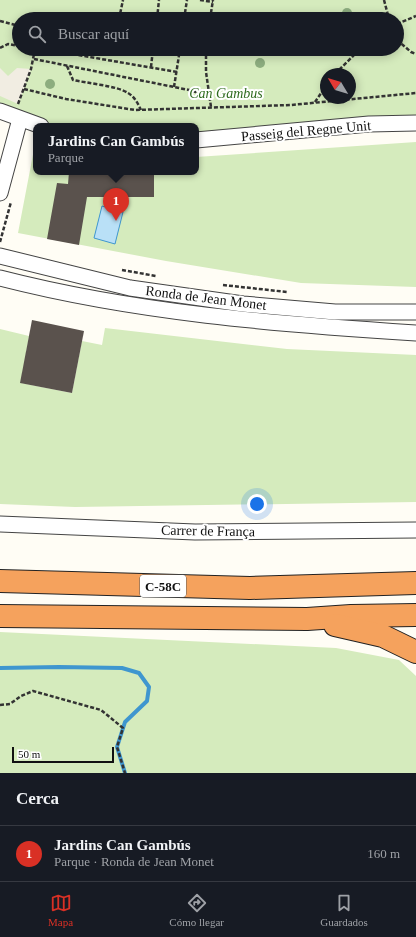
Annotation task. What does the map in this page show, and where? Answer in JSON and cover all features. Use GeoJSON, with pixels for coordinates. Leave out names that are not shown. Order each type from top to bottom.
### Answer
{"type":"FeatureCollection","features":[{"type":"Feature","properties":{"kind":"highway","name":"C-58C"},"geometry":{"type":"LineString","coordinates":[[0,582],[250,588],[416,583]]}},
{"type":"Feature","properties":{"kind":"highway","name":"C-58C"},"geometry":{"type":"LineString","coordinates":[[0,616],[307,619],[351,616],[416,615]]}},
{"type":"Feature","properties":{"kind":"highway"},"geometry":{"type":"LineString","coordinates":[[307,619],[383,636],[416,652]]}},
{"type":"Feature","properties":{"kind":"street"},"geometry":{"type":"LineString","coordinates":[[0,111],[33,123]]}},
{"type":"Feature","properties":{"kind":"street"},"geometry":{"type":"LineString","coordinates":[[0,193],[20,119]]}},
{"type":"Feature","properties":{"kind":"street","name":"Passeig del Regne Unit"},"geometry":{"type":"LineString","coordinates":[[199,140],[369,124],[416,123]]}},
{"type":"Feature","properties":{"kind":"street","name":"Ronda de Jean Monet"},"geometry":{"type":"LineString","coordinates":[[0,256],[130,288],[243,304],[334,312],[416,312]]}},
{"type":"Feature","properties":{"kind":"street","name":"Ronda de Jean Monet"},"geometry":{"type":"LineString","coordinates":[[0,278],[30,286],[131,306],[225,318],[323,327],[416,333]]}},
{"type":"Feature","properties":{"kind":"street","name":"Carrer de França"},"geometry":{"type":"LineString","coordinates":[[0,524],[195,532],[416,530]]}},
{"type":"Feature","properties":{"kind":"path"},"geometry":{"type":"LineString","coordinates":[[120,12],[123,0]]}},
{"type":"Feature","properties":{"kind":"path"},"geometry":{"type":"LineString","coordinates":[[158,12],[159,0]]}},
{"type":"Feature","properties":{"kind":"path"},"geometry":{"type":"LineString","coordinates":[[185,12],[187,0]]}},
{"type":"Feature","properties":{"kind":"path"},"geometry":{"type":"LineString","coordinates":[[200,0],[213,1],[211,12]]}},
{"type":"Feature","properties":{"kind":"path"},"geometry":{"type":"LineString","coordinates":[[384,0],[387,12]]}},
{"type":"Feature","properties":{"kind":"path"},"geometry":{"type":"LineString","coordinates":[[404,21],[416,16]]}},
{"type":"Feature","properties":{"kind":"path"},"geometry":{"type":"LineString","coordinates":[[0,21],[12,24]]}},
{"type":"Feature","properties":{"kind":"path"},"geometry":{"type":"LineString","coordinates":[[0,48],[8,44],[12,45]]}},
{"type":"Feature","properties":{"kind":"path"},"geometry":{"type":"LineString","coordinates":[[404,46],[416,54]]}},
{"type":"Feature","properties":{"kind":"path"},"geometry":{"type":"LineString","coordinates":[[18,104],[34,56]]}},
{"type":"Feature","properties":{"kind":"path"},"geometry":{"type":"LineString","coordinates":[[85,56],[177,72]]}},
{"type":"Feature","properties":{"kind":"path"},"geometry":{"type":"LineString","coordinates":[[151,67],[152,56]]}},
{"type":"Feature","properties":{"kind":"path"},"geometry":{"type":"LineString","coordinates":[[174,87],[179,56]]}},
{"type":"Feature","properties":{"kind":"path"},"geometry":{"type":"LineString","coordinates":[[206,56],[206,72],[211,107]]}},
{"type":"Feature","properties":{"kind":"path"},"geometry":{"type":"LineString","coordinates":[[341,68],[353,56]]}},
{"type":"Feature","properties":{"kind":"path"},"geometry":{"type":"LineString","coordinates":[[34,60],[174,87],[209,96]]}},
{"type":"Feature","properties":{"kind":"path"},"geometry":{"type":"LineString","coordinates":[[66,66],[73,80],[120,89],[129,93],[141,110]]}},
{"type":"Feature","properties":{"kind":"path"},"geometry":{"type":"LineString","coordinates":[[24,89],[66,99],[141,110],[291,105],[416,93]]}},
{"type":"Feature","properties":{"kind":"path"},"geometry":{"type":"LineString","coordinates":[[314,103],[320,94]]}},
{"type":"Feature","properties":{"kind":"path"},"geometry":{"type":"LineString","coordinates":[[0,242],[2,233]]}},
{"type":"Feature","properties":{"kind":"path"},"geometry":{"type":"LineString","coordinates":[[120,270],[157,276]]}},
{"type":"Feature","properties":{"kind":"path"},"geometry":{"type":"LineString","coordinates":[[223,285],[288,292]]}},
{"type":"Feature","properties":{"kind":"path"},"geometry":{"type":"LineString","coordinates":[[0,705],[10,704],[21,696],[33,691],[101,710],[123,728],[117,747],[125,773]]}},
{"type":"Feature","properties":{"kind":"green space","name":"Can Gambus"},"geometry":{"type":"Polygon","coordinates":[[[0,0],[416,0],[416,123],[199,140],[199,123],[33,123],[0,111],[0,0]]]}},
{"type":"Feature","properties":{"kind":"green space"},"geometry":{"type":"Polygon","coordinates":[[[416,142],[416,287],[301,283],[166,261],[18,233],[33,154],[33,175],[199,175],[199,157],[416,142]]]}},
{"type":"Feature","properties":{"kind":"green space"},"geometry":{"type":"Polygon","coordinates":[[[105,328],[287,349],[416,355],[416,502],[75,507],[0,504],[0,329],[29,336],[21,383],[72,393],[82,341],[102,345],[105,328]]]}},
{"type":"Feature","properties":{"kind":"green space"},"geometry":{"type":"Polygon","coordinates":[[[0,632],[336,648],[399,660],[416,676],[416,773],[0,773],[0,632]]]}},
{"type":"Feature","properties":{"kind":"shaded area"},"geometry":{"type":"Polygon","coordinates":[[[0,68],[8,76],[17,68],[31,69],[18,104],[0,96],[0,68]]]}},
{"type":"Feature","properties":{"kind":"water"},"geometry":{"type":"Polygon","coordinates":[[[102,206],[123,212],[115,244],[94,238],[102,206]]]}},
{"type":"Feature","properties":{"kind":"building"},"geometry":{"type":"Polygon","coordinates":[[[69,175],[154,175],[154,197],[87,197],[79,245],[47,239],[57,183],[68,184],[69,175]]]}},
{"type":"Feature","properties":{"kind":"building"},"geometry":{"type":"Polygon","coordinates":[[[32,320],[84,331],[72,393],[20,383],[32,320]]]}},
{"type":"Feature","properties":{"kind":"waterway"},"geometry":{"type":"LineString","coordinates":[[0,668],[122,668],[139,673],[149,687],[147,701],[125,722],[117,747],[125,773]]}},
{"type":"Feature","properties":{"kind":"place","name":"Jardins Can Gambús"},"geometry":{"type":"Point","coordinates":[116,221]}}]}
